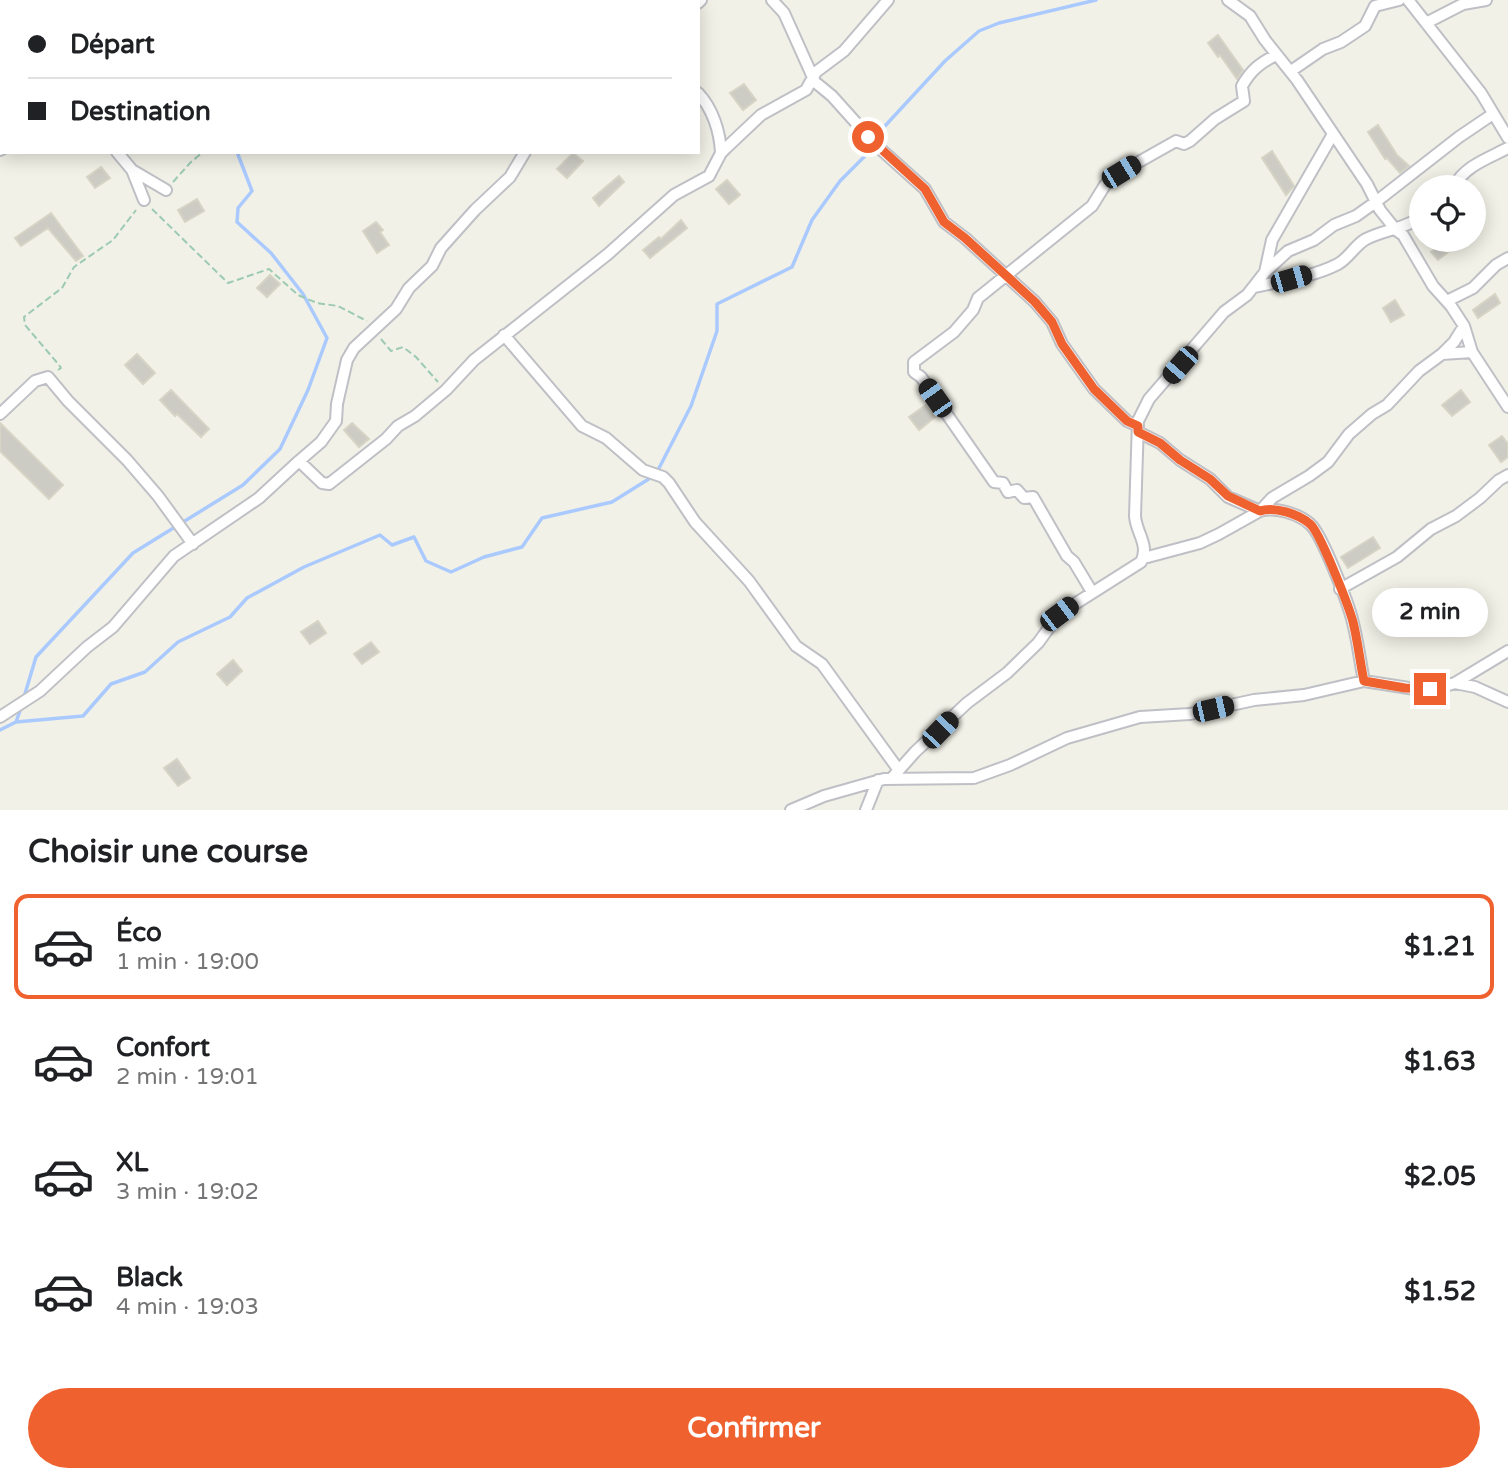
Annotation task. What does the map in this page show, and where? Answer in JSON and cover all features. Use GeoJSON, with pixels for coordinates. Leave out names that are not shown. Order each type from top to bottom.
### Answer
{"type":"FeatureCollection","features":[{"type":"Feature","properties":{"kind":"street"},"geometry":{"type":"LineString","coordinates":[[772,0],[784,13],[812,78],[842,105],[876,145],[925,189],[944,222],[1024,290],[1048,316],[1062,344],[1094,389],[1127,421],[1210,479],[1228,496],[1260,511]]}},
{"type":"Feature","properties":{"kind":"street"},"geometry":{"type":"LineString","coordinates":[[299,461],[322,484],[333,483],[398,426],[415,416],[446,390],[474,360],[608,254],[674,195],[709,176],[721,153],[761,116],[806,90],[812,78],[844,51],[888,0]]}},
{"type":"Feature","properties":{"kind":"street"},"geometry":{"type":"LineString","coordinates":[[1228,0],[1250,16],[1276,55],[1291,71],[1377,201],[1380,210],[1396,230],[1404,235],[1433,286],[1464,326],[1472,352],[1508,407]]}},
{"type":"Feature","properties":{"kind":"street"},"geometry":{"type":"LineString","coordinates":[[1291,71],[1323,49],[1360,30],[1367,23],[1375,6],[1399,0]]}},
{"type":"Feature","properties":{"kind":"street"},"geometry":{"type":"LineString","coordinates":[[1408,0],[1481,93],[1508,138]]}},
{"type":"Feature","properties":{"kind":"street"},"geometry":{"type":"LineString","coordinates":[[1426,23],[1463,4],[1486,0]]}},
{"type":"Feature","properties":{"kind":"street"},"geometry":{"type":"LineString","coordinates":[[1092,592],[1074,562],[1067,556],[1033,497],[1024,498],[1017,489],[1008,492],[1001,482],[994,482],[913,369],[916,360],[954,332],[973,310],[975,302],[1091,206],[1105,185],[1121,172],[1176,141],[1186,144],[1215,119],[1244,101],[1242,86],[1253,69],[1276,55]]}},
{"type":"Feature","properties":{"kind":"street"},"geometry":{"type":"LineString","coordinates":[[700,96],[709,107],[717,128],[721,153]]}},
{"type":"Feature","properties":{"kind":"street"},"geometry":{"type":"LineString","coordinates":[[895,774],[967,703],[1007,673],[1038,643],[1059,614],[1136,567],[1144,558],[1146,548],[1135,516],[1140,414],[1149,399],[1224,312],[1254,287],[1265,272],[1289,251],[1314,240],[1334,225],[1356,216],[1493,114]]}},
{"type":"Feature","properties":{"kind":"street"},"geometry":{"type":"LineString","coordinates":[[1265,272],[1272,240],[1333,134]]}},
{"type":"Feature","properties":{"kind":"street"},"geometry":{"type":"LineString","coordinates":[[1465,175],[1473,166],[1508,148]]}},
{"type":"Feature","properties":{"kind":"street"},"geometry":{"type":"LineString","coordinates":[[119,154],[132,170],[144,200]]}},
{"type":"Feature","properties":{"kind":"street"},"geometry":{"type":"LineString","coordinates":[[0,717],[40,691],[113,627],[174,556],[259,498],[321,442],[334,425],[347,360],[354,348],[396,309],[409,288],[432,266],[440,248],[510,177],[524,154]]}},
{"type":"Feature","properties":{"kind":"street"},"geometry":{"type":"LineString","coordinates":[[132,170],[166,190]]}},
{"type":"Feature","properties":{"kind":"street"},"geometry":{"type":"LineString","coordinates":[[1254,287],[1338,264],[1364,240],[1409,223]]}},
{"type":"Feature","properties":{"kind":"street"},"geometry":{"type":"LineString","coordinates":[[1447,301],[1473,288],[1496,265],[1508,258]]}},
{"type":"Feature","properties":{"kind":"street"},"geometry":{"type":"LineString","coordinates":[[1260,511],[1272,498],[1328,462],[1349,434],[1387,405],[1419,371],[1442,354],[1464,326]]}},
{"type":"Feature","properties":{"kind":"street"},"geometry":{"type":"LineString","coordinates":[[504,335],[582,426],[606,438],[643,470],[663,477],[707,538],[749,581],[796,646],[822,664],[895,774]]}},
{"type":"Feature","properties":{"kind":"street"},"geometry":{"type":"LineString","coordinates":[[1442,354],[1472,352]]}},
{"type":"Feature","properties":{"kind":"street"},"geometry":{"type":"LineString","coordinates":[[0,414],[35,381],[48,377],[127,460],[158,496],[193,544]]}},
{"type":"Feature","properties":{"kind":"street"},"geometry":{"type":"LineString","coordinates":[[1340,589],[1397,557],[1431,529],[1456,516],[1508,475]]}},
{"type":"Feature","properties":{"kind":"street"},"geometry":{"type":"LineString","coordinates":[[1144,558],[1200,543],[1267,509],[1278,510],[1309,522],[1325,548],[1353,620],[1364,681]]}},
{"type":"Feature","properties":{"kind":"street"},"geometry":{"type":"LineString","coordinates":[[791,810],[824,796],[895,774],[974,778],[1010,765],[1067,738],[1139,717],[1190,714],[1255,700],[1304,695],[1364,681],[1415,689],[1445,686],[1455,683],[1508,651]]}},
{"type":"Feature","properties":{"kind":"street"},"geometry":{"type":"LineString","coordinates":[[1455,683],[1475,687],[1508,702]]}},
{"type":"Feature","properties":{"kind":"street"},"geometry":{"type":"LineString","coordinates":[[866,810],[878,780]]}},
{"type":"Feature","properties":{"kind":"path"},"geometry":{"type":"LineString","coordinates":[[166,190],[201,154]]}},
{"type":"Feature","properties":{"kind":"path"},"geometry":{"type":"LineString","coordinates":[[48,377],[61,368],[25,325],[24,317],[62,288],[74,267],[113,240],[144,200],[173,232],[228,283],[269,269],[298,295],[317,303],[338,306],[363,318],[377,328],[382,341],[391,351],[403,347],[416,357],[446,390]]}},
{"type":"Feature","properties":{"kind":"building"},"geometry":{"type":"Polygon","coordinates":[[[1218,35],[1243,70],[1237,79],[1208,43],[1218,35]]]}},
{"type":"Feature","properties":{"kind":"building"},"geometry":{"type":"Polygon","coordinates":[[[744,84],[756,100],[743,110],[730,93],[744,84]]]}},
{"type":"Feature","properties":{"kind":"building"},"geometry":{"type":"Polygon","coordinates":[[[1378,125],[1397,155],[1409,166],[1400,173],[1385,159],[1368,132],[1378,125]]]}},
{"type":"Feature","properties":{"kind":"building"},"geometry":{"type":"Polygon","coordinates":[[[1272,151],[1294,186],[1286,195],[1262,158],[1272,151]]]}},
{"type":"Feature","properties":{"kind":"building"},"geometry":{"type":"Polygon","coordinates":[[[572,154],[583,161],[567,178],[557,169],[572,154]]]}},
{"type":"Feature","properties":{"kind":"building"},"geometry":{"type":"Polygon","coordinates":[[[101,167],[110,178],[95,188],[87,177],[101,167]]]}},
{"type":"Feature","properties":{"kind":"building"},"geometry":{"type":"Polygon","coordinates":[[[619,176],[624,182],[599,206],[593,198],[619,176]]]}},
{"type":"Feature","properties":{"kind":"building"},"geometry":{"type":"Polygon","coordinates":[[[727,180],[740,195],[729,204],[716,189],[727,180]]]}},
{"type":"Feature","properties":{"kind":"building"},"geometry":{"type":"Polygon","coordinates":[[[197,199],[204,211],[185,222],[178,210],[197,199]]]}},
{"type":"Feature","properties":{"kind":"building"},"geometry":{"type":"Polygon","coordinates":[[[51,213],[83,256],[76,261],[48,228],[21,246],[15,238],[51,213]]]}},
{"type":"Feature","properties":{"kind":"building"},"geometry":{"type":"Polygon","coordinates":[[[681,220],[687,228],[650,258],[643,250],[659,237],[661,239],[681,220]]]}},
{"type":"Feature","properties":{"kind":"building"},"geometry":{"type":"Polygon","coordinates":[[[376,222],[383,230],[380,232],[389,245],[377,253],[363,231],[376,222]]]}},
{"type":"Feature","properties":{"kind":"building"},"geometry":{"type":"Polygon","coordinates":[[[1431,252],[1448,252],[1438,260],[1431,252]]]}},
{"type":"Feature","properties":{"kind":"building"},"geometry":{"type":"Polygon","coordinates":[[[270,275],[280,284],[267,297],[257,288],[270,275]]]}},
{"type":"Feature","properties":{"kind":"building"},"geometry":{"type":"Polygon","coordinates":[[[1495,294],[1500,303],[1478,318],[1473,310],[1495,294]]]}},
{"type":"Feature","properties":{"kind":"building"},"geometry":{"type":"Polygon","coordinates":[[[1395,300],[1404,315],[1391,322],[1383,308],[1395,300]]]}},
{"type":"Feature","properties":{"kind":"building"},"geometry":{"type":"Polygon","coordinates":[[[137,354],[155,373],[143,384],[125,365],[137,354]]]}},
{"type":"Feature","properties":{"kind":"building"},"geometry":{"type":"Polygon","coordinates":[[[171,390],[209,429],[201,437],[160,400],[171,390]]]}},
{"type":"Feature","properties":{"kind":"building"},"geometry":{"type":"Polygon","coordinates":[[[1461,390],[1470,402],[1452,416],[1442,405],[1461,390]]]}},
{"type":"Feature","properties":{"kind":"building"},"geometry":{"type":"Polygon","coordinates":[[[926,405],[935,417],[919,430],[909,417],[926,405]]]}},
{"type":"Feature","properties":{"kind":"building"},"geometry":{"type":"Polygon","coordinates":[[[0,423],[63,485],[49,499],[0,451],[0,423]]]}},
{"type":"Feature","properties":{"kind":"building"},"geometry":{"type":"Polygon","coordinates":[[[352,423],[369,439],[359,447],[344,430],[352,423]]]}},
{"type":"Feature","properties":{"kind":"building"},"geometry":{"type":"Polygon","coordinates":[[[1502,436],[1508,444],[1508,457],[1501,462],[1489,445],[1502,436]]]}},
{"type":"Feature","properties":{"kind":"building"},"geometry":{"type":"Polygon","coordinates":[[[1373,537],[1380,548],[1348,568],[1341,557],[1373,537]]]}},
{"type":"Feature","properties":{"kind":"building"},"geometry":{"type":"Polygon","coordinates":[[[318,621],[326,633],[310,644],[301,632],[318,621]]]}},
{"type":"Feature","properties":{"kind":"building"},"geometry":{"type":"Polygon","coordinates":[[[371,642],[379,652],[362,664],[354,654],[371,642]]]}},
{"type":"Feature","properties":{"kind":"building"},"geometry":{"type":"Polygon","coordinates":[[[233,660],[242,671],[227,685],[217,674],[233,660]]]}},
{"type":"Feature","properties":{"kind":"building"},"geometry":{"type":"Polygon","coordinates":[[[177,759],[190,778],[178,786],[164,768],[177,759]]]}},
{"type":"Feature","properties":{"kind":"waterway"},"geometry":{"type":"LineString","coordinates":[[657,472],[691,406],[717,331],[717,304],[792,267],[812,220],[840,181],[876,145],[884,127],[945,61],[979,31],[999,23],[1096,0]]}},
{"type":"Feature","properties":{"kind":"waterway"},"geometry":{"type":"LineString","coordinates":[[24,697],[36,657],[133,553],[243,485],[280,449],[308,390],[327,338],[303,294],[271,253],[237,222],[238,208],[252,191],[238,154]]}},
{"type":"Feature","properties":{"kind":"waterway"},"geometry":{"type":"LineString","coordinates":[[16,722],[83,716],[111,684],[145,672],[178,642],[230,617],[247,598],[304,567],[380,535],[392,545],[414,537],[426,561],[451,572],[484,557],[522,547],[542,518],[612,502],[652,477]]}},
{"type":"Feature","properties":{"kind":"waterway"},"geometry":{"type":"LineString","coordinates":[[0,730],[16,722],[21,708]]}},
{"type":"Feature","properties":{"kind":"route"},"geometry":{"type":"LineString","coordinates":[[868,137],[925,189],[944,222],[1035,302],[1052,322],[1062,344],[1088,382],[1127,421],[1138,426],[1138,432],[1160,443],[1180,460],[1210,479],[1228,496],[1260,511],[1278,510],[1309,522],[1325,548],[1353,620],[1364,681],[1430,689]]}}]}
